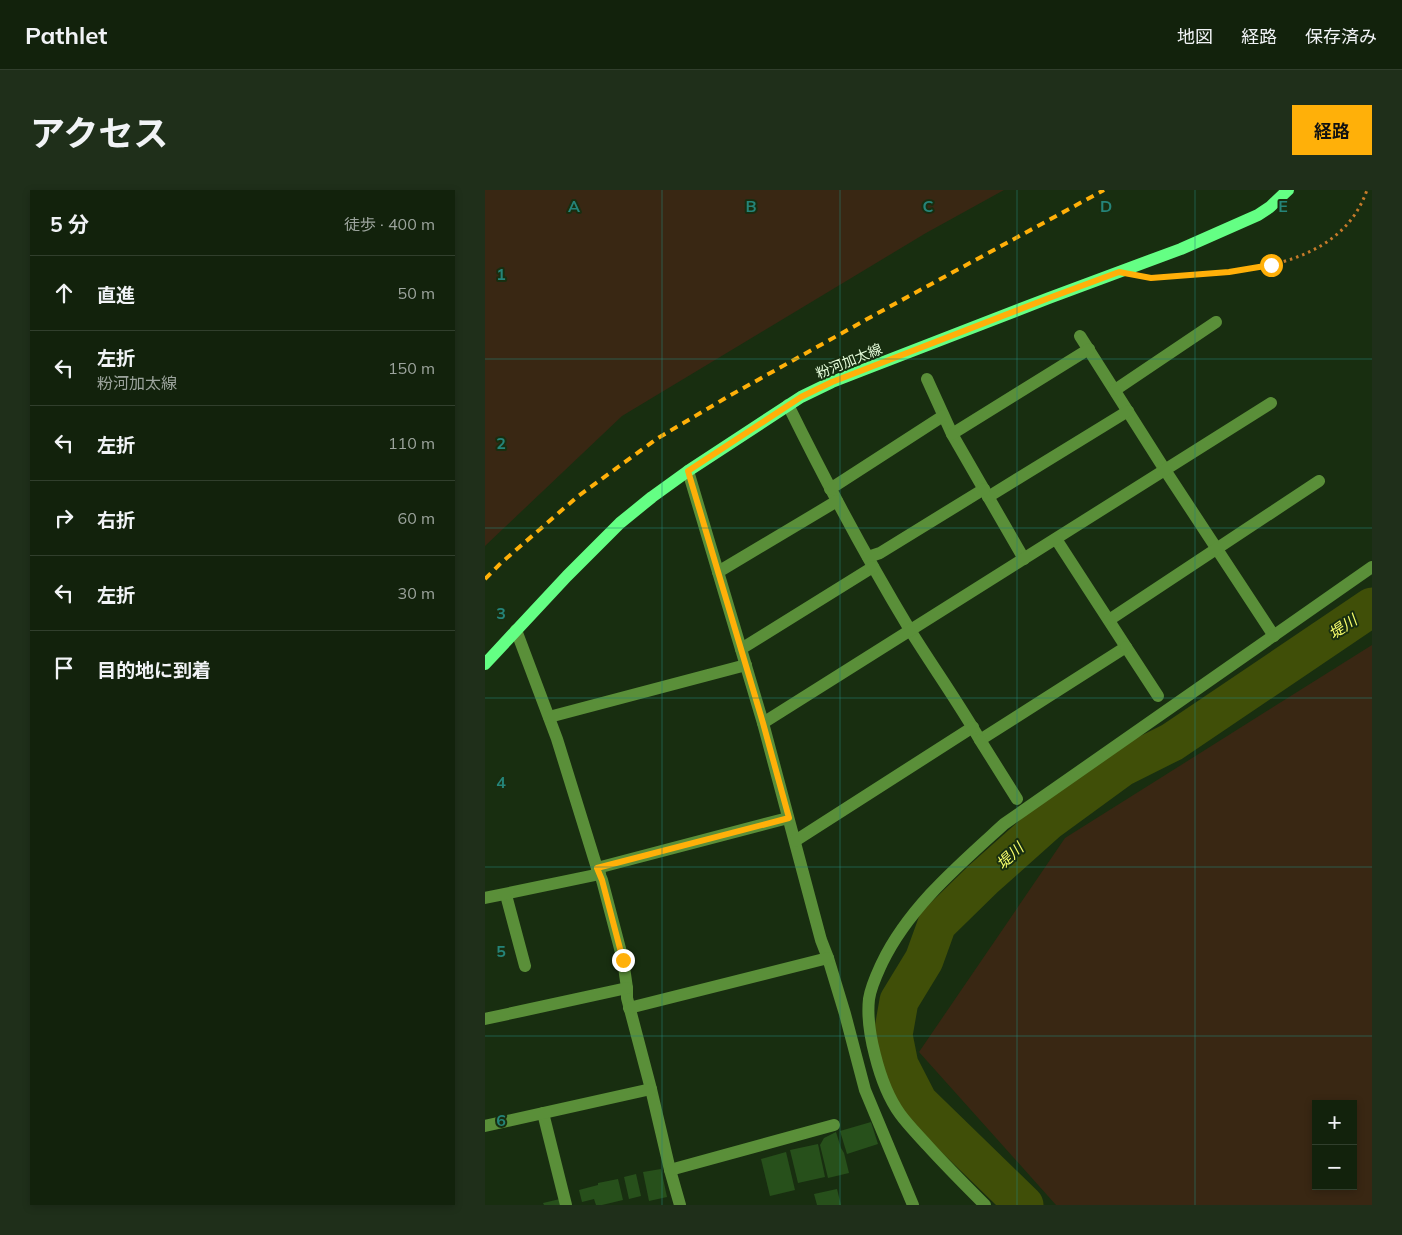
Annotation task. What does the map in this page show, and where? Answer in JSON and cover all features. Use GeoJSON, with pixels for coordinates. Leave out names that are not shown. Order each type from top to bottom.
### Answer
{"type":"FeatureCollection","features":[{"type":"Feature","properties":{"kind":"main road","name":"粉河加太線"},"geometry":{"type":"LineString","coordinates":[[485,664],[620,523],[688,471],[801,397],[867,368],[1181,249],[1258,215],[1270,207],[1288,190]]}},
{"type":"Feature","properties":{"kind":"street"},"geometry":{"type":"LineString","coordinates":[[1115,390],[1216,322]]}},
{"type":"Feature","properties":{"kind":"street"},"geometry":{"type":"LineString","coordinates":[[1080,336],[1274,636]]}},
{"type":"Feature","properties":{"kind":"street"},"geometry":{"type":"LineString","coordinates":[[952,434],[1089,349]]}},
{"type":"Feature","properties":{"kind":"street"},"geometry":{"type":"LineString","coordinates":[[927,380],[952,434],[1024,559]]}},
{"type":"Feature","properties":{"kind":"street"},"geometry":{"type":"LineString","coordinates":[[763,723],[1271,403]]}},
{"type":"Feature","properties":{"kind":"street"},"geometry":{"type":"LineString","coordinates":[[788,405],[830,489],[910,630],[1017,799]]}},
{"type":"Feature","properties":{"kind":"street"},"geometry":{"type":"LineString","coordinates":[[741,649],[871,562],[881,553],[1128,411]]}},
{"type":"Feature","properties":{"kind":"street"},"geometry":{"type":"LineString","coordinates":[[830,489],[943,416]]}},
{"type":"Feature","properties":{"kind":"street"},"geometry":{"type":"LineString","coordinates":[[688,471],[763,723],[821,940],[845,1014],[865,1090],[913,1205]]}},
{"type":"Feature","properties":{"kind":"street"},"geometry":{"type":"LineString","coordinates":[[1109,620],[1319,481]]}},
{"type":"Feature","properties":{"kind":"street"},"geometry":{"type":"LineString","coordinates":[[718,572],[837,501]]}},
{"type":"Feature","properties":{"kind":"street"},"geometry":{"type":"LineString","coordinates":[[1056,539],[1158,696]]}},
{"type":"Feature","properties":{"kind":"street"},"geometry":{"type":"LineString","coordinates":[[985,1205],[952,1172],[899,1113],[884,1085],[871,1041],[868,1015],[869,997],[875,978],[887,953],[900,932],[930,895],[965,859],[1004,824],[1372,567]]}},
{"type":"Feature","properties":{"kind":"street"},"geometry":{"type":"LineString","coordinates":[[516,630],[557,739],[598,871],[620,952],[629,1008],[680,1205]]}},
{"type":"Feature","properties":{"kind":"street"},"geometry":{"type":"LineString","coordinates":[[980,740],[1126,647]]}},
{"type":"Feature","properties":{"kind":"street"},"geometry":{"type":"LineString","coordinates":[[549,717],[746,665]]}},
{"type":"Feature","properties":{"kind":"street"},"geometry":{"type":"LineString","coordinates":[[795,842],[973,727]]}},
{"type":"Feature","properties":{"kind":"street"},"geometry":{"type":"LineString","coordinates":[[485,898],[598,871],[789,818]]}},
{"type":"Feature","properties":{"kind":"street"},"geometry":{"type":"LineString","coordinates":[[506,894],[525,966]]}},
{"type":"Feature","properties":{"kind":"street"},"geometry":{"type":"LineString","coordinates":[[629,1008],[828,958]]}},
{"type":"Feature","properties":{"kind":"street"},"geometry":{"type":"LineString","coordinates":[[485,1019],[627,988]]}},
{"type":"Feature","properties":{"kind":"street"},"geometry":{"type":"LineString","coordinates":[[485,1126],[651,1088]]}},
{"type":"Feature","properties":{"kind":"street"},"geometry":{"type":"LineString","coordinates":[[543,1113],[566,1205]]}},
{"type":"Feature","properties":{"kind":"street"},"geometry":{"type":"LineString","coordinates":[[670,1170],[834,1125]]}},
{"type":"Feature","properties":{"kind":"path"},"geometry":{"type":"LineString","coordinates":[[1151,278],[1229,272],[1271,265],[1302,256],[1319,247],[1343,229],[1364,200],[1367,190]]}},
{"type":"Feature","properties":{"kind":"shaded area"},"geometry":{"type":"Polygon","coordinates":[[[485,190],[1004,190],[926,233],[622,416],[485,546],[485,190]]]}},
{"type":"Feature","properties":{"kind":"shaded area"},"geometry":{"type":"Polygon","coordinates":[[[1372,645],[1372,1205],[1056,1205],[919,1052],[1065,838],[1372,645]]]}},
{"type":"Feature","properties":{"kind":"building"},"geometry":{"type":"Polygon","coordinates":[[[871,1122],[878,1144],[847,1154],[840,1131],[871,1122]]]}},
{"type":"Feature","properties":{"kind":"building"},"geometry":{"type":"Polygon","coordinates":[[[836,1132],[849,1173],[828,1178],[820,1145],[824,1138],[836,1132]]]}},
{"type":"Feature","properties":{"kind":"building"},"geometry":{"type":"Polygon","coordinates":[[[818,1144],[825,1177],[798,1183],[790,1150],[818,1144]]]}},
{"type":"Feature","properties":{"kind":"building"},"geometry":{"type":"Polygon","coordinates":[[[786,1152],[795,1190],[770,1196],[761,1159],[786,1152]]]}},
{"type":"Feature","properties":{"kind":"building"},"geometry":{"type":"Polygon","coordinates":[[[661,1169],[667,1197],[649,1201],[643,1172],[661,1169]]]}},
{"type":"Feature","properties":{"kind":"building"},"geometry":{"type":"Polygon","coordinates":[[[636,1174],[641,1196],[629,1199],[624,1177],[636,1174]]]}},
{"type":"Feature","properties":{"kind":"building"},"geometry":{"type":"Polygon","coordinates":[[[618,1179],[623,1200],[602,1205],[596,1205],[594,1199],[582,1202],[579,1190],[598,1185],[598,1183],[618,1179]]]}},
{"type":"Feature","properties":{"kind":"building"},"geometry":{"type":"Polygon","coordinates":[[[837,1189],[841,1205],[817,1205],[814,1194],[837,1189]]]}},
{"type":"Feature","properties":{"kind":"building"},"geometry":{"type":"Polygon","coordinates":[[[560,1199],[562,1205],[544,1205],[543,1203],[560,1199]]]}},
{"type":"Feature","properties":{"kind":"waterway","name":"堤川"},"geometry":{"type":"LineString","coordinates":[[1024,1205],[918,1102],[899,1065],[893,1035],[899,1001],[924,960],[937,924],[983,879],[1048,821],[1122,767],[1172,742],[1372,607]]}},
{"type":"Feature","properties":{"kind":"railway"},"geometry":{"type":"LineString","coordinates":[[485,579],[577,497],[658,438],[878,313],[1104,190]]}},
{"type":"Feature","properties":{"kind":"route"},"geometry":{"type":"LineString","coordinates":[[623,960],[602,880],[597,868],[789,818],[763,723],[688,471],[801,397],[832,382],[1119,272],[1151,278],[1229,272],[1271,265]]}}]}
